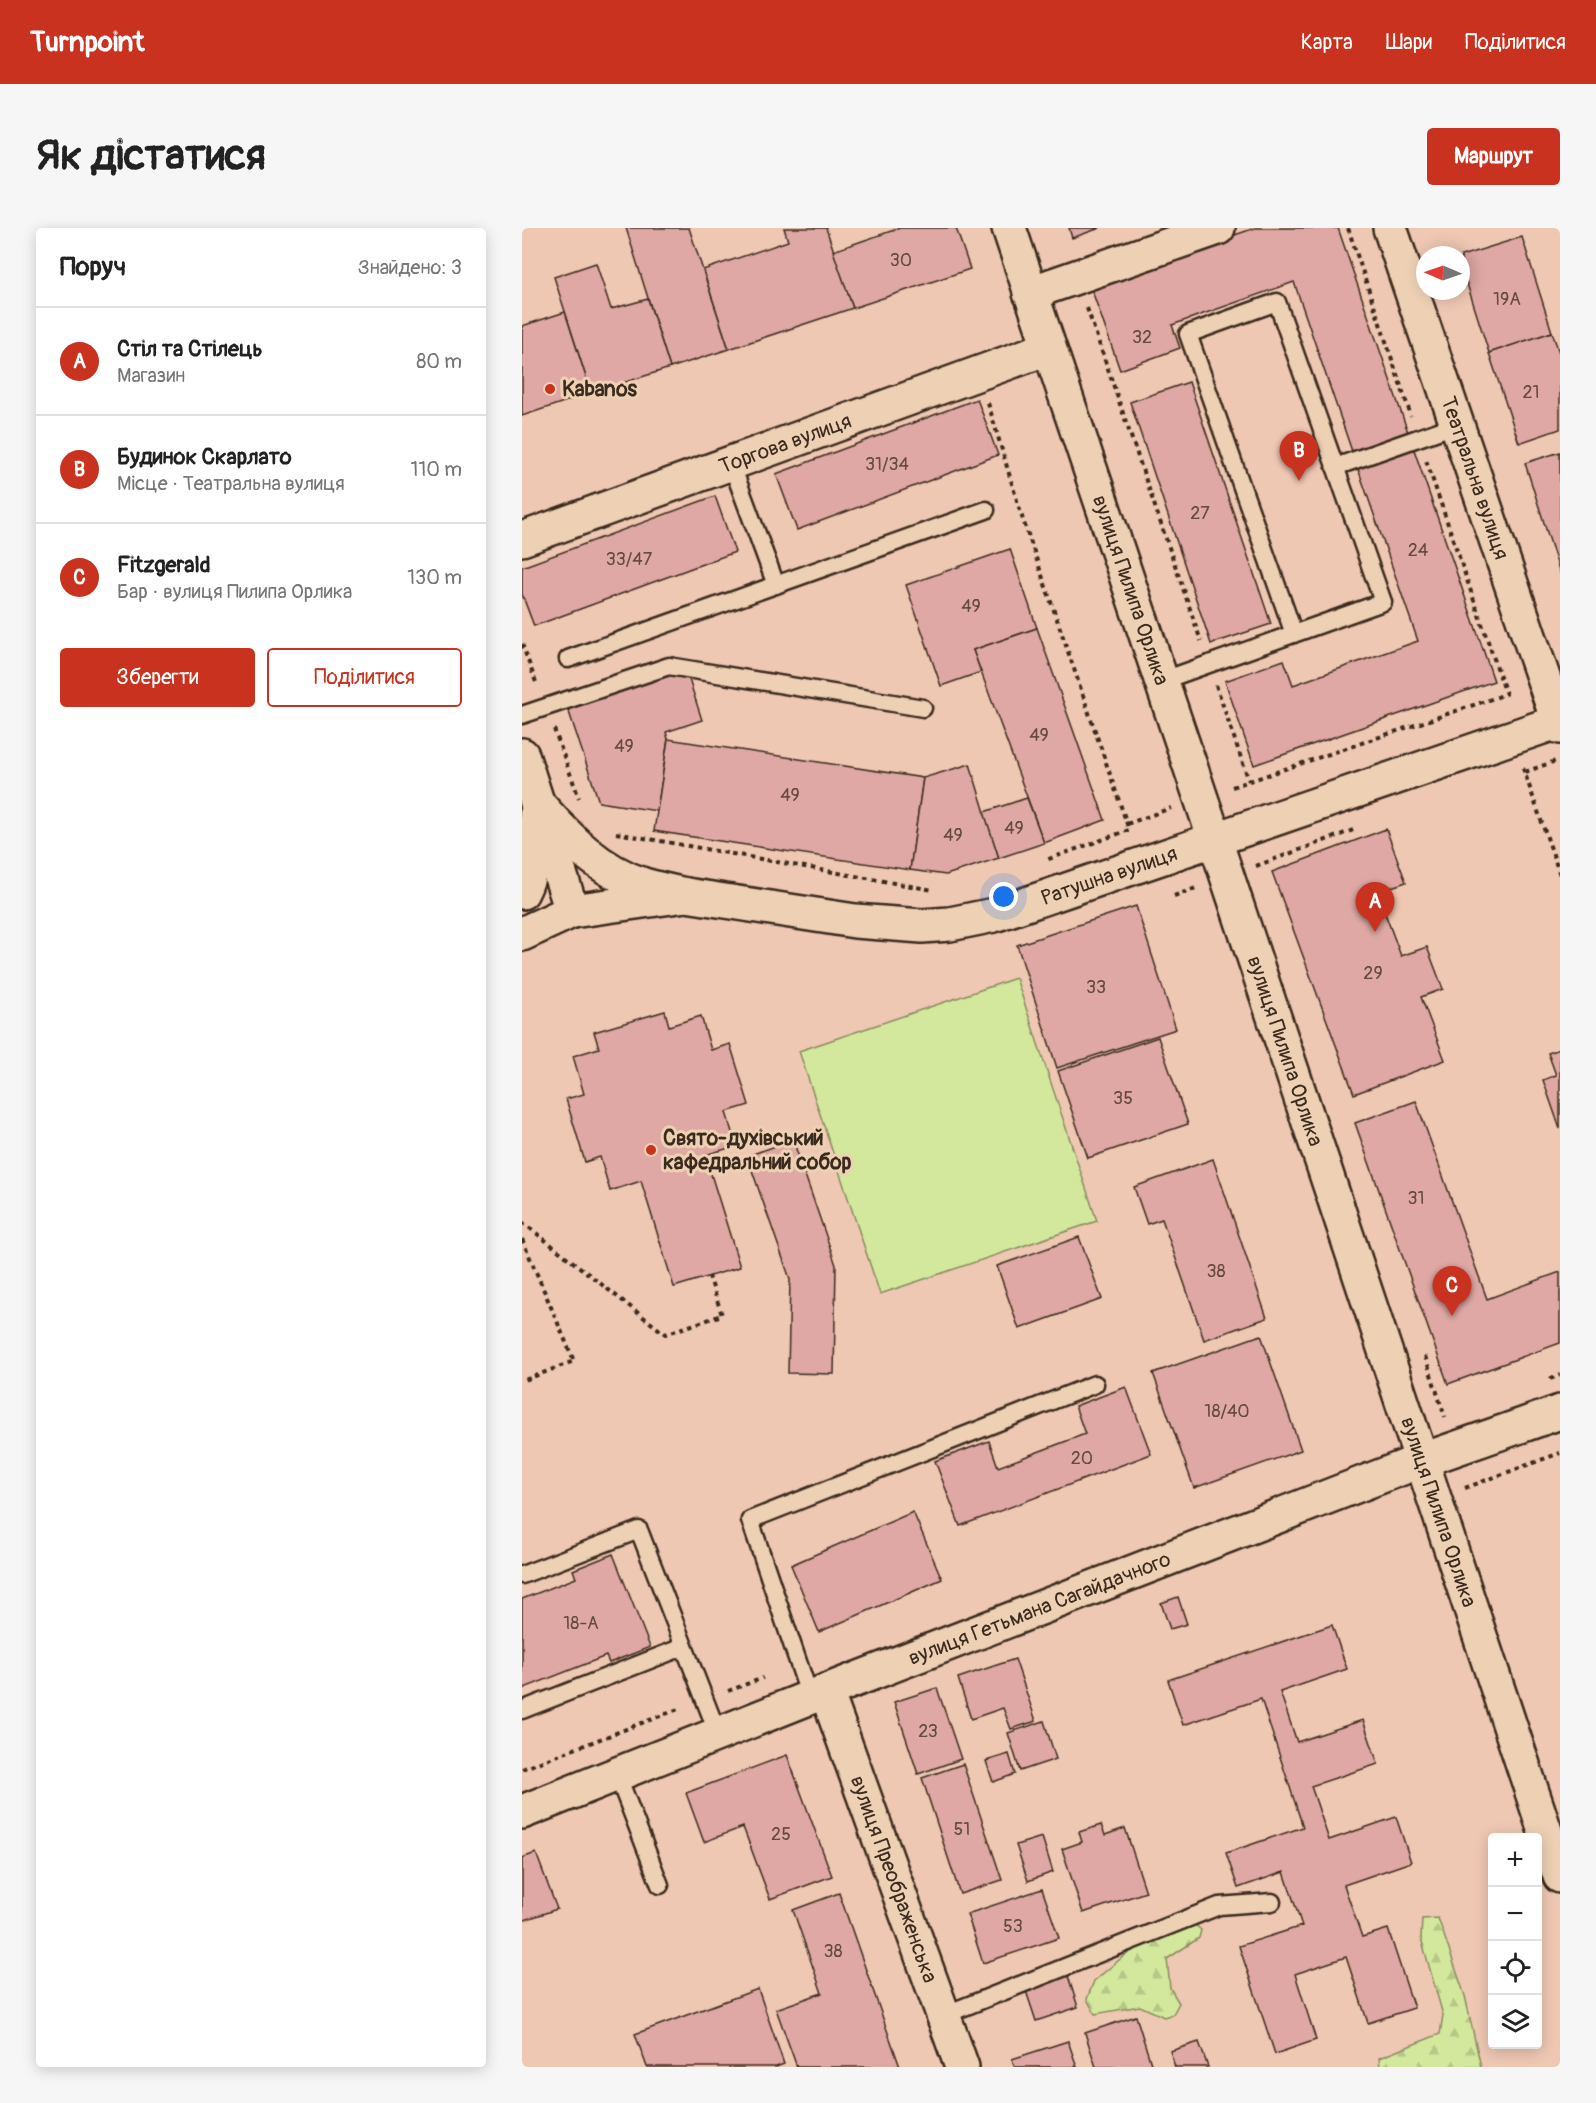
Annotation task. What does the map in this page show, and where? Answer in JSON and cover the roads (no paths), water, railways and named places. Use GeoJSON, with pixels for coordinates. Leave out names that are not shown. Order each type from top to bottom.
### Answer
{"type":"FeatureCollection","features":[{"type":"Feature","properties":{"kind":"street","name":"вулиця Пилипа Орлика"},"geometry":{"type":"LineString","coordinates":[[1009,228],[1560,1876]]}},
{"type":"Feature","properties":{"kind":"street"},"geometry":{"type":"LineString","coordinates":[[1030,293],[1218,228]]}},
{"type":"Feature","properties":{"kind":"street","name":"Театральна вулиця"},"geometry":{"type":"LineString","coordinates":[[1390,228],[1559,723]]}},
{"type":"Feature","properties":{"kind":"street","name":"Торгова вулиця"},"geometry":{"type":"LineString","coordinates":[[522,539],[1048,348]]}},
{"type":"Feature","properties":{"kind":"street","name":"Ратушна вулиця"},"geometry":{"type":"LineString","coordinates":[[522,934],[572,911],[686,895],[855,921],[922,926],[950,924],[994,915],[1214,838],[1559,723]]}},
{"type":"Feature","properties":{"kind":"street"},"geometry":{"type":"LineString","coordinates":[[522,756],[572,911]]}},
{"type":"Feature","properties":{"kind":"street"},"geometry":{"type":"LineString","coordinates":[[522,892],[534,854],[537,803]]}},
{"type":"Feature","properties":{"kind":"street"},"geometry":{"type":"LineString","coordinates":[[537,803],[568,837],[615,873],[643,885],[686,895]]}},
{"type":"Feature","properties":{"kind":"street","name":"вулиця Гетьмана Сагайдачного"},"geometry":{"type":"LineString","coordinates":[[522,1812],[818,1694],[1420,1461],[1560,1412]]}},
{"type":"Feature","properties":{"kind":"street","name":"вулиця Преображенська"},"geometry":{"type":"LineString","coordinates":[[818,1694],[944,2015],[962,2067]]}},
{"type":"Feature","properties":{"kind":"lane"},"geometry":{"type":"LineString","coordinates":[[1161,681],[1294,634],[1383,602],[1277,302],[1188,334],[1294,634]]}},
{"type":"Feature","properties":{"kind":"lane"},"geometry":{"type":"LineString","coordinates":[[1335,467],[1458,424]]}},
{"type":"Feature","properties":{"kind":"lane"},"geometry":{"type":"LineString","coordinates":[[731,463],[776,585]]}},
{"type":"Feature","properties":{"kind":"lane"},"geometry":{"type":"LineString","coordinates":[[568,659],[986,510]]}},
{"type":"Feature","properties":{"kind":"lane"},"geometry":{"type":"LineString","coordinates":[[522,715],[669,666],[923,708]]}},
{"type":"Feature","properties":{"kind":"lane"},"geometry":{"type":"LineString","coordinates":[[818,1694],[750,1520],[1095,1384]]}},
{"type":"Feature","properties":{"kind":"lane"},"geometry":{"type":"LineString","coordinates":[[522,1575],[639,1530],[718,1734]]}},
{"type":"Feature","properties":{"kind":"lane"},"geometry":{"type":"LineString","coordinates":[[522,1710],[683,1647]]}},
{"type":"Feature","properties":{"kind":"lane"},"geometry":{"type":"LineString","coordinates":[[617,1774],[660,1885]]}},
{"type":"Feature","properties":{"kind":"lane"},"geometry":{"type":"LineString","coordinates":[[944,2015],[1219,1906],[1272,1902]]}},
{"type":"Feature","properties":{"kind":"place","name":"Kabanos"},"geometry":{"type":"Point","coordinates":[550,389]}},
{"type":"Feature","properties":{"kind":"place","name":"Будинок Скарлато"},"geometry":{"type":"Point","coordinates":[1299,481]}},
{"type":"Feature","properties":{"kind":"place","name":"Стіл та Стілець"},"geometry":{"type":"Point","coordinates":[1375,932]}},
{"type":"Feature","properties":{"kind":"place","name":"Свято-духівський кафедральний собор"},"geometry":{"type":"Point","coordinates":[651,1150]}},
{"type":"Feature","properties":{"kind":"place","name":"Fitzgerald"},"geometry":{"type":"Point","coordinates":[1452,1316]}}]}
